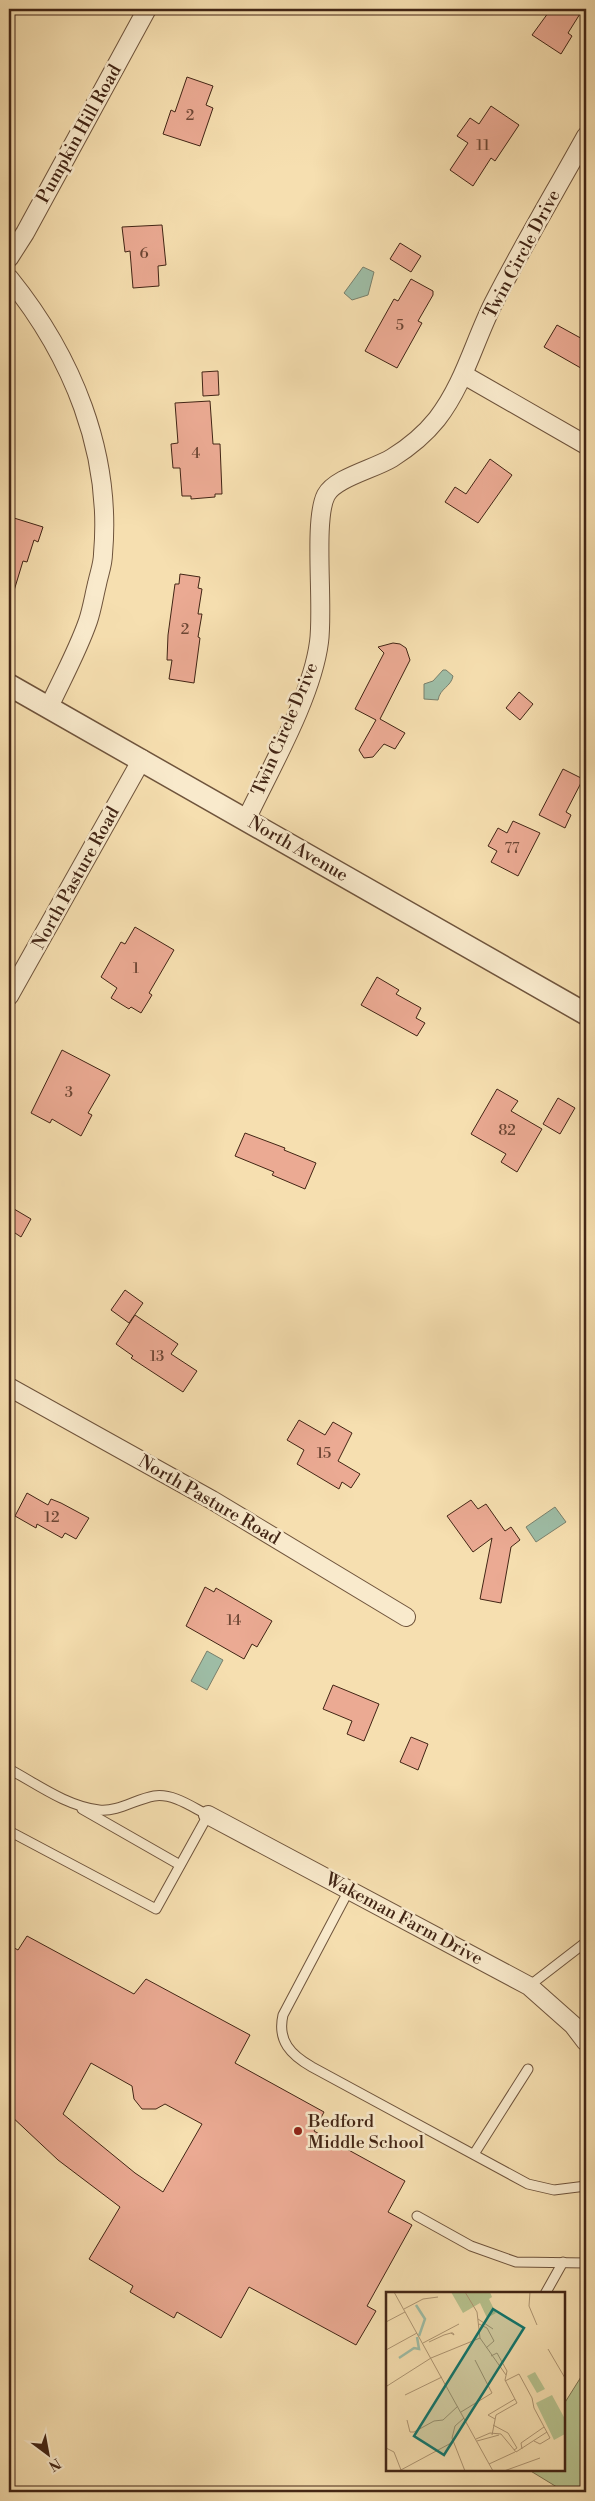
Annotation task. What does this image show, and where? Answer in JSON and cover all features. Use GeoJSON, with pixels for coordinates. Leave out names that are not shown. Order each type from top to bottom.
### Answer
{"type":"FeatureCollection","features":[{"type":"Feature","properties":{"kind":"street","name":"Pumpkin Hill Road"},"geometry":{"type":"LineString","coordinates":[[9,258],[25,233],[147,9]]}},
{"type":"Feature","properties":{"kind":"street","name":"Twin Circle Drive"},"geometry":{"type":"LineString","coordinates":[[246,820],[298,707],[314,666],[319,642],[322,602],[321,517],[326,494],[342,480],[392,458],[425,432],[447,405],[464,375],[471,351],[493,304],[586,136]]}},
{"type":"Feature","properties":{"kind":"street"},"geometry":{"type":"LineString","coordinates":[[9,278],[37,314],[76,384],[88,418],[100,473],[104,555],[88,621],[49,707]]}},
{"type":"Feature","properties":{"kind":"street"},"geometry":{"type":"LineString","coordinates":[[464,375],[586,445]]}},
{"type":"Feature","properties":{"kind":"street","name":"North Avenue"},"geometry":{"type":"LineString","coordinates":[[9,685],[142,759],[586,1014]]}},
{"type":"Feature","properties":{"kind":"street","name":"North Pasture Road"},"geometry":{"type":"LineString","coordinates":[[9,996],[142,759]]}},
{"type":"Feature","properties":{"kind":"street","name":"North Pasture Road"},"geometry":{"type":"LineString","coordinates":[[9,1387],[212,1500],[406,1617]]}},
{"type":"Feature","properties":{"kind":"street","name":"Wakeman Farm Drive"},"geometry":{"type":"LineString","coordinates":[[208,1815],[529,1986],[573,2025],[586,2042]]}},
{"type":"Feature","properties":{"kind":"lane"},"geometry":{"type":"LineString","coordinates":[[9,1769],[180,1864]]}},
{"type":"Feature","properties":{"kind":"lane"},"geometry":{"type":"LineString","coordinates":[[9,1831],[156,1909],[208,1815],[173,1798],[155,1796],[126,1806],[100,1810],[73,1804]]}},
{"type":"Feature","properties":{"kind":"lane"},"geometry":{"type":"LineString","coordinates":[[349,1890],[283,2015],[281,2024],[284,2041],[300,2060],[528,2184],[554,2190],[586,2186]]}},
{"type":"Feature","properties":{"kind":"lane"},"geometry":{"type":"LineString","coordinates":[[529,1986],[586,1942]]}},
{"type":"Feature","properties":{"kind":"lane"},"geometry":{"type":"LineString","coordinates":[[474,2154],[528,2069]]}},
{"type":"Feature","properties":{"kind":"lane"},"geometry":{"type":"LineString","coordinates":[[417,2216],[471,2246],[516,2262],[586,2263]]}},
{"type":"Feature","properties":{"kind":"lane"},"geometry":{"type":"LineString","coordinates":[[546,2292],[563,2262]]}},
{"type":"Feature","properties":{"kind":"shaded area"},"geometry":{"type":"Polygon","coordinates":[[[363,267],[374,272],[368,295],[352,300],[344,293],[363,267]]]}},
{"type":"Feature","properties":{"kind":"shaded area"},"geometry":{"type":"Polygon","coordinates":[[[443,670],[446,670],[453,676],[452,680],[441,693],[438,700],[424,699],[424,684],[433,681],[443,670]]]}},
{"type":"Feature","properties":{"kind":"shaded area"},"geometry":{"type":"Polygon","coordinates":[[[555,1507],[566,1522],[536,1542],[526,1527],[555,1507]]]}},
{"type":"Feature","properties":{"kind":"shaded area"},"geometry":{"type":"Polygon","coordinates":[[[207,1651],[223,1660],[207,1690],[191,1681],[207,1651]]]}},
{"type":"Feature","properties":{"kind":"shaded area"},"geometry":{"type":"Polygon","coordinates":[[[586,2369],[586,2492],[565,2492],[531,2471],[565,2471],[565,2402],[586,2369]]]}},
{"type":"Feature","properties":{"kind":"building"},"geometry":{"type":"Polygon","coordinates":[[[551,9],[583,9],[568,33],[572,36],[561,54],[532,35],[551,9]]]}},
{"type":"Feature","properties":{"kind":"building"},"geometry":{"type":"Polygon","coordinates":[[[187,77],[213,86],[206,105],[213,108],[200,146],[163,134],[171,110],[175,112],[187,77]]]}},
{"type":"Feature","properties":{"kind":"building"},"geometry":{"type":"Polygon","coordinates":[[[491,106],[519,125],[495,161],[491,158],[473,186],[450,170],[468,143],[457,136],[470,118],[479,124],[491,106]]]}},
{"type":"Feature","properties":{"kind":"building"},"geometry":{"type":"Polygon","coordinates":[[[162,225],[166,265],[158,266],[159,286],[133,288],[130,251],[125,252],[122,227],[162,225]]]}},
{"type":"Feature","properties":{"kind":"building"},"geometry":{"type":"Polygon","coordinates":[[[400,243],[421,256],[411,272],[390,259],[400,243]]]}},
{"type":"Feature","properties":{"kind":"building"},"geometry":{"type":"Polygon","coordinates":[[[411,279],[433,291],[433,295],[418,321],[422,323],[397,368],[365,351],[394,299],[398,301],[411,279]]]}},
{"type":"Feature","properties":{"kind":"building"},"geometry":{"type":"Polygon","coordinates":[[[557,325],[586,341],[586,371],[544,347],[557,325]]]}},
{"type":"Feature","properties":{"kind":"building"},"geometry":{"type":"Polygon","coordinates":[[[218,371],[219,395],[203,396],[202,372],[218,371]]]}},
{"type":"Feature","properties":{"kind":"building"},"geometry":{"type":"Polygon","coordinates":[[[210,401],[213,444],[220,444],[222,494],[215,494],[215,497],[191,499],[191,496],[182,496],[180,468],[173,468],[171,444],[178,443],[175,403],[210,401]]]}},
{"type":"Feature","properties":{"kind":"building"},"geometry":{"type":"Polygon","coordinates":[[[490,459],[512,475],[478,523],[445,502],[455,487],[466,494],[490,459]]]}},
{"type":"Feature","properties":{"kind":"building"},"geometry":{"type":"Polygon","coordinates":[[[14,518],[43,527],[38,542],[34,540],[27,562],[23,561],[13,594],[9,594],[9,534],[14,518]]]}},
{"type":"Feature","properties":{"kind":"building"},"geometry":{"type":"Polygon","coordinates":[[[180,574],[200,577],[198,588],[202,589],[198,614],[202,614],[198,637],[200,638],[194,683],[169,679],[172,660],[167,660],[168,635],[175,584],[179,584],[180,574]]]}},
{"type":"Feature","properties":{"kind":"building"},"geometry":{"type":"Polygon","coordinates":[[[393,643],[400,644],[406,648],[410,660],[380,719],[405,733],[395,749],[384,744],[373,757],[364,758],[359,750],[376,720],[355,709],[384,653],[378,647],[393,643]]]}},
{"type":"Feature","properties":{"kind":"building"},"geometry":{"type":"Polygon","coordinates":[[[519,692],[533,704],[520,720],[506,708],[519,692]]]}},
{"type":"Feature","properties":{"kind":"building"},"geometry":{"type":"Polygon","coordinates":[[[563,769],[583,779],[566,812],[571,815],[565,828],[539,815],[563,769]]]}},
{"type":"Feature","properties":{"kind":"building"},"geometry":{"type":"Polygon","coordinates":[[[513,821],[540,833],[518,876],[491,862],[497,851],[488,846],[498,828],[507,833],[513,821]]]}},
{"type":"Feature","properties":{"kind":"building"},"geometry":{"type":"Polygon","coordinates":[[[135,927],[174,950],[149,993],[152,995],[141,1013],[131,1007],[129,1009],[111,998],[117,988],[101,977],[121,942],[125,944],[135,927]]]}},
{"type":"Feature","properties":{"kind":"building"},"geometry":{"type":"Polygon","coordinates":[[[377,977],[399,990],[396,994],[421,1008],[416,1018],[425,1023],[417,1036],[361,1005],[377,977]]]}},
{"type":"Feature","properties":{"kind":"building"},"geometry":{"type":"Polygon","coordinates":[[[62,1050],[110,1075],[88,1113],[92,1115],[81,1136],[52,1119],[50,1123],[31,1113],[62,1050]]]}},
{"type":"Feature","properties":{"kind":"building"},"geometry":{"type":"Polygon","coordinates":[[[497,1089],[518,1101],[511,1111],[542,1129],[517,1172],[501,1162],[506,1154],[471,1134],[497,1089]]]}},
{"type":"Feature","properties":{"kind":"building"},"geometry":{"type":"Polygon","coordinates":[[[558,1098],[575,1108],[560,1134],[543,1124],[558,1098]]]}},
{"type":"Feature","properties":{"kind":"building"},"geometry":{"type":"Polygon","coordinates":[[[245,1133],[285,1148],[284,1150],[316,1163],[305,1189],[272,1175],[274,1172],[235,1156],[245,1133]]]}},
{"type":"Feature","properties":{"kind":"building"},"geometry":{"type":"Polygon","coordinates":[[[9,1206],[31,1219],[21,1237],[9,1229],[9,1206]]]}},
{"type":"Feature","properties":{"kind":"building"},"geometry":{"type":"Polygon","coordinates":[[[125,1290],[143,1303],[129,1323],[111,1310],[125,1290]]]}},
{"type":"Feature","properties":{"kind":"building"},"geometry":{"type":"Polygon","coordinates":[[[135,1315],[178,1344],[171,1354],[197,1371],[183,1392],[131,1358],[133,1356],[116,1344],[135,1315]]]}},
{"type":"Feature","properties":{"kind":"building"},"geometry":{"type":"Polygon","coordinates":[[[299,1420],[325,1435],[333,1422],[352,1433],[338,1461],[360,1474],[351,1488],[342,1482],[339,1489],[297,1464],[304,1450],[287,1440],[299,1420]]]}},
{"type":"Feature","properties":{"kind":"building"},"geometry":{"type":"Polygon","coordinates":[[[27,1493],[48,1505],[51,1499],[61,1503],[89,1518],[76,1539],[65,1533],[62,1538],[37,1524],[36,1528],[15,1516],[27,1493]]]}},
{"type":"Feature","properties":{"kind":"building"},"geometry":{"type":"Polygon","coordinates":[[[471,1500],[478,1509],[486,1504],[505,1531],[511,1527],[520,1540],[511,1547],[501,1603],[480,1599],[492,1538],[473,1552],[447,1516],[471,1500]]]}},
{"type":"Feature","properties":{"kind":"building"},"geometry":{"type":"Polygon","coordinates":[[[205,1587],[214,1592],[216,1588],[272,1621],[257,1647],[252,1644],[244,1659],[186,1626],[205,1587]]]}},
{"type":"Feature","properties":{"kind":"building"},"geometry":{"type":"Polygon","coordinates":[[[333,1685],[379,1704],[364,1741],[347,1734],[352,1721],[323,1709],[333,1685]]]}},
{"type":"Feature","properties":{"kind":"building"},"geometry":{"type":"Polygon","coordinates":[[[411,1737],[428,1744],[418,1770],[400,1762],[411,1737]]]}},
{"type":"Feature","properties":{"kind":"building"},"geometry":{"type":"Polygon","coordinates":[[[27,1936],[134,1994],[146,1979],[250,2035],[235,2063],[324,2112],[314,2131],[405,2181],[388,2212],[412,2225],[367,2306],[376,2311],[356,2345],[249,2287],[221,2338],[177,2312],[174,2318],[130,2292],[133,2286],[89,2259],[120,2207],[58,2160],[9,2114],[9,1945],[18,1950],[27,1936]],[[91,2063],[63,2114],[135,2173],[163,2192],[202,2124],[165,2104],[156,2109],[142,2109],[134,2099],[132,2086],[91,2063]]]}},
{"type":"Feature","properties":{"kind":"place","name":"Bedford Middle School"},"geometry":{"type":"Point","coordinates":[298,2131]}}]}
